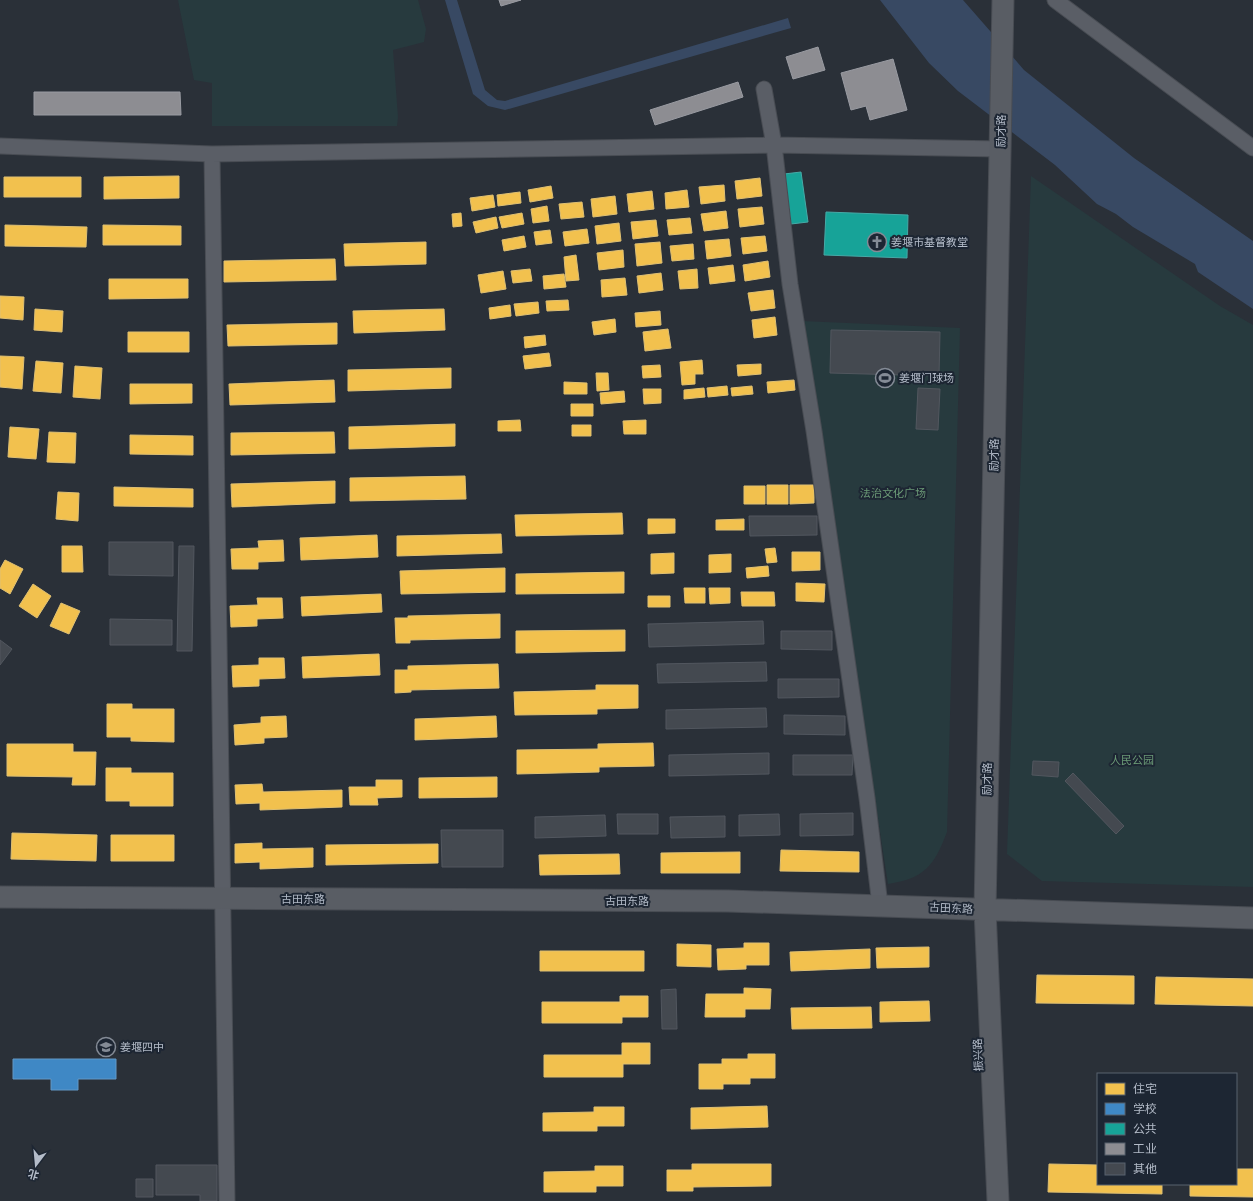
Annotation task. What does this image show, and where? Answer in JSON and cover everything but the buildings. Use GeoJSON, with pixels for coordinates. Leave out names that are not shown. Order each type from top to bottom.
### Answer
{"type":"FeatureCollection","features":[{"type":"Feature","properties":{"kind":"street"},"geometry":{"type":"LineString","coordinates":[[1055,0],[1253,148]]}},
{"type":"Feature","properties":{"kind":"street","name":"励才路"},"geometry":{"type":"LineString","coordinates":[[994,138],[1003,29],[995,4]]}},
{"type":"Feature","properties":{"kind":"street","name":"励才路"},"geometry":{"type":"LineString","coordinates":[[978,910],[994,138],[995,4]]}},
{"type":"Feature","properties":{"kind":"street"},"geometry":{"type":"LineString","coordinates":[[764,89],[774,145],[790,284],[814,431],[868,798],[880,905]]}},
{"type":"Feature","properties":{"kind":"street"},"geometry":{"type":"LineString","coordinates":[[0,146],[212,154],[774,145],[994,138]]}},
{"type":"Feature","properties":{"kind":"street"},"geometry":{"type":"LineString","coordinates":[[212,154],[227,1201]]}},
{"type":"Feature","properties":{"kind":"street","name":"古田东路"},"geometry":{"type":"LineString","coordinates":[[0,897],[728,901],[1253,918]]}},
{"type":"Feature","properties":{"kind":"street","name":"振兴路"},"geometry":{"type":"LineString","coordinates":[[978,910],[985,1201]]}},
{"type":"Feature","properties":{"kind":"street","name":"振兴路"},"geometry":{"type":"LineString","coordinates":[[978,910],[998,1201]]}},
{"type":"Feature","properties":{"kind":"green space"},"geometry":{"type":"Polygon","coordinates":[[[178,0],[418,0],[426,29],[424,42],[393,50],[398,117],[397,126],[212,126],[212,83],[194,80],[178,0]]]}},
{"type":"Feature","properties":{"kind":"green space","name":"人民公园"},"geometry":{"type":"Polygon","coordinates":[[[1031,176],[1220,306],[1253,325],[1253,887],[1042,881],[1007,854],[1031,176]]]}},
{"type":"Feature","properties":{"kind":"green space","name":"法治文化广场"},"geometry":{"type":"Polygon","coordinates":[[[802,321],[960,328],[947,832],[938,854],[920,874],[888,884],[802,321]]]}},
{"type":"Feature","properties":{"kind":"water"},"geometry":{"type":"Polygon","coordinates":[[[445,0],[457,0],[485,90],[497,100],[505,101],[788,18],[791,28],[505,110],[488,106],[473,94],[445,0]]]}},
{"type":"Feature","properties":{"kind":"water"},"geometry":{"type":"Polygon","coordinates":[[[880,0],[963,0],[1024,70],[1134,158],[1253,241],[1253,309],[1198,272],[1195,264],[1133,227],[1116,214],[1097,204],[1055,165],[958,91],[929,63],[880,0]]]}},
{"type":"Feature","properties":{"kind":"place","name":"姜堰市基督教堂"},"geometry":{"type":"Point","coordinates":[877,242]}},
{"type":"Feature","properties":{"kind":"place","name":"姜堰门球场"},"geometry":{"type":"Point","coordinates":[885,378]}},
{"type":"Feature","properties":{"kind":"place","name":"姜堰四中"},"geometry":{"type":"Point","coordinates":[106,1047]}}]}
